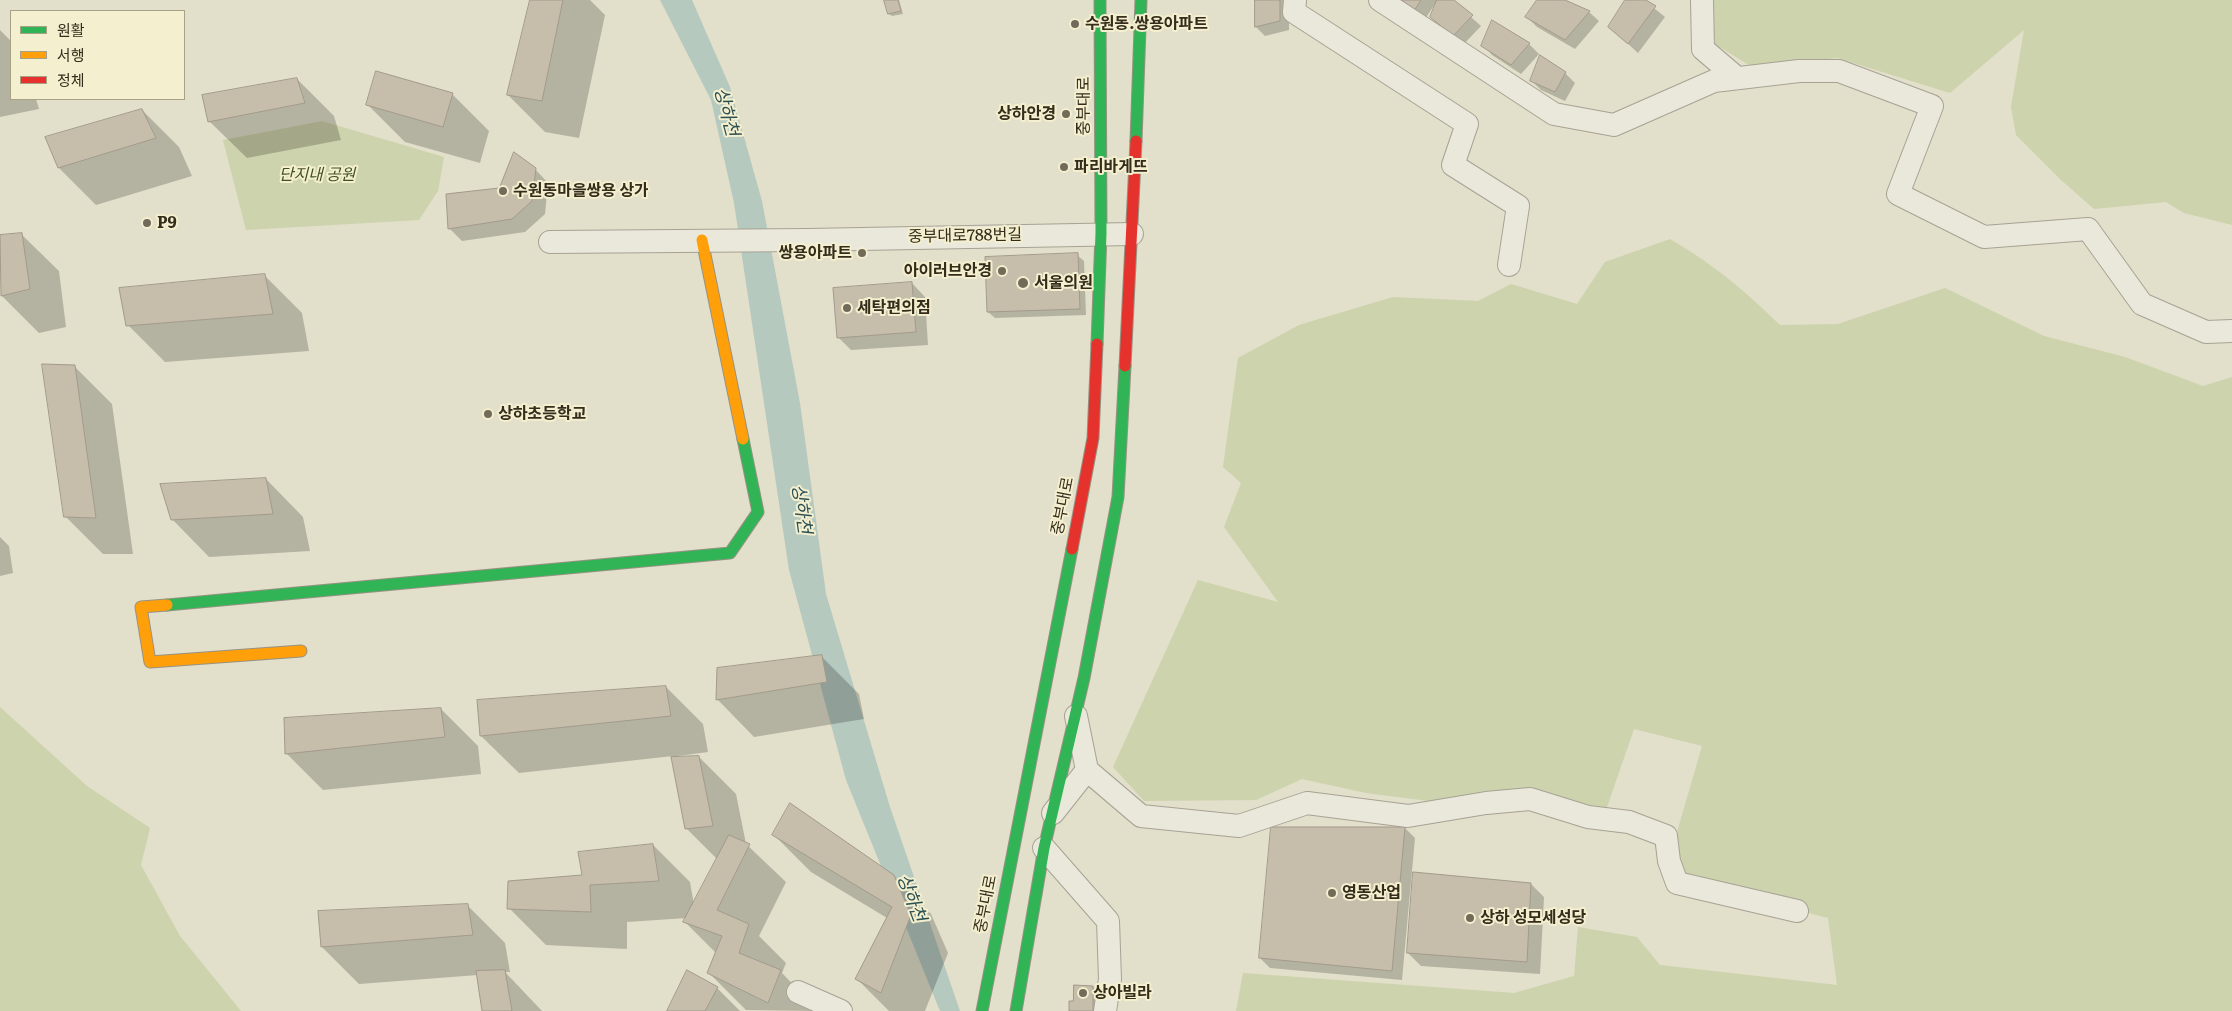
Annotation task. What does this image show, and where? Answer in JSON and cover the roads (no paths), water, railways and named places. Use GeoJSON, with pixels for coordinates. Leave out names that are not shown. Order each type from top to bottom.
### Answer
{"type":"FeatureCollection","features":[{"type":"Feature","properties":{"kind":"main road","name":"중부대로"},"geometry":{"type":"LineString","coordinates":[[982,1011],[1093,438],[1101,234],[1100,0]]}},
{"type":"Feature","properties":{"kind":"main road"},"geometry":{"type":"LineString","coordinates":[[1016,1011],[1044,848],[1075,714],[1118,497],[1132,234],[1141,0]]}},
{"type":"Feature","properties":{"kind":"main road"},"geometry":{"type":"LineString","coordinates":[[301,651],[150,662],[141,607],[730,553],[758,512],[702,240]]}},
{"type":"Feature","properties":{"kind":"street"},"geometry":{"type":"LineString","coordinates":[[1295,0],[1294,12],[1467,124],[1452,165],[1518,206],[1509,265]]}},
{"type":"Feature","properties":{"kind":"street"},"geometry":{"type":"LineString","coordinates":[[1380,0],[1554,114],[1614,125],[1714,81],[1799,71],[1839,71],[1932,106],[1898,194],[1984,237],[2088,228],[2142,304],[2206,332],[2232,331]]}},
{"type":"Feature","properties":{"kind":"street"},"geometry":{"type":"LineString","coordinates":[[1702,0],[1703,49],[1737,78]]}},
{"type":"Feature","properties":{"kind":"street","name":"중부대로788번길"},"geometry":{"type":"LineString","coordinates":[[702,240],[1132,234]]}},
{"type":"Feature","properties":{"kind":"street"},"geometry":{"type":"LineString","coordinates":[[550,242],[702,240]]}},
{"type":"Feature","properties":{"kind":"street"},"geometry":{"type":"LineString","coordinates":[[1075,714],[1087,770],[1141,816],[1239,826],[1307,803],[1408,816],[1486,803],[1530,799],[1588,817],[1629,822],[1666,836],[1669,861],[1677,883],[1797,911]]}},
{"type":"Feature","properties":{"kind":"street"},"geometry":{"type":"LineString","coordinates":[[1052,814],[1087,770]]}},
{"type":"Feature","properties":{"kind":"street"},"geometry":{"type":"LineString","coordinates":[[1044,848],[1108,921],[1110,979],[1105,1011]]}},
{"type":"Feature","properties":{"kind":"street"},"geometry":{"type":"LineString","coordinates":[[798,992],[841,1011]]}},
{"type":"Feature","properties":{"kind":"water","name":"상하천"},"geometry":{"type":"Polygon","coordinates":[[[660,0],[692,0],[730,87],[762,201],[800,403],[826,594],[890,807],[960,1011],[940,1011],[846,780],[789,570],[734,203],[711,100],[660,0]]]}},
{"type":"Feature","properties":{"kind":"place","name":"수원동.쌍용아파트"},"geometry":{"type":"Point","coordinates":[1075,24]}},
{"type":"Feature","properties":{"kind":"place","name":"상하안경"},"geometry":{"type":"Point","coordinates":[1066,114]}},
{"type":"Feature","properties":{"kind":"place","name":"파리바게뜨"},"geometry":{"type":"Point","coordinates":[1064,167]}},
{"type":"Feature","properties":{"kind":"place","name":"수원동마을쌍용 상가"},"geometry":{"type":"Point","coordinates":[503,191]}},
{"type":"Feature","properties":{"kind":"place","name":"P9"},"geometry":{"type":"Point","coordinates":[147,223]}},
{"type":"Feature","properties":{"kind":"place","name":"쌍용아파트"},"geometry":{"type":"Point","coordinates":[862,253]}},
{"type":"Feature","properties":{"kind":"place","name":"아이러브안경"},"geometry":{"type":"Point","coordinates":[1002,271]}},
{"type":"Feature","properties":{"kind":"place","name":"서울의원"},"geometry":{"type":"Point","coordinates":[1023,283]}},
{"type":"Feature","properties":{"kind":"place","name":"세탁편의점"},"geometry":{"type":"Point","coordinates":[847,308]}},
{"type":"Feature","properties":{"kind":"place","name":"상하초등학교"},"geometry":{"type":"Point","coordinates":[488,414]}},
{"type":"Feature","properties":{"kind":"place","name":"영동산업"},"geometry":{"type":"Point","coordinates":[1332,893]}},
{"type":"Feature","properties":{"kind":"place","name":"상하 성모세성당"},"geometry":{"type":"Point","coordinates":[1470,918]}},
{"type":"Feature","properties":{"kind":"place","name":"상아빌라"},"geometry":{"type":"Point","coordinates":[1083,993]}},
{"type":"Feature","properties":{"kind":"park label","name":"단지내 공원"},"geometry":{"type":"Point","coordinates":[317,175]}}]}
